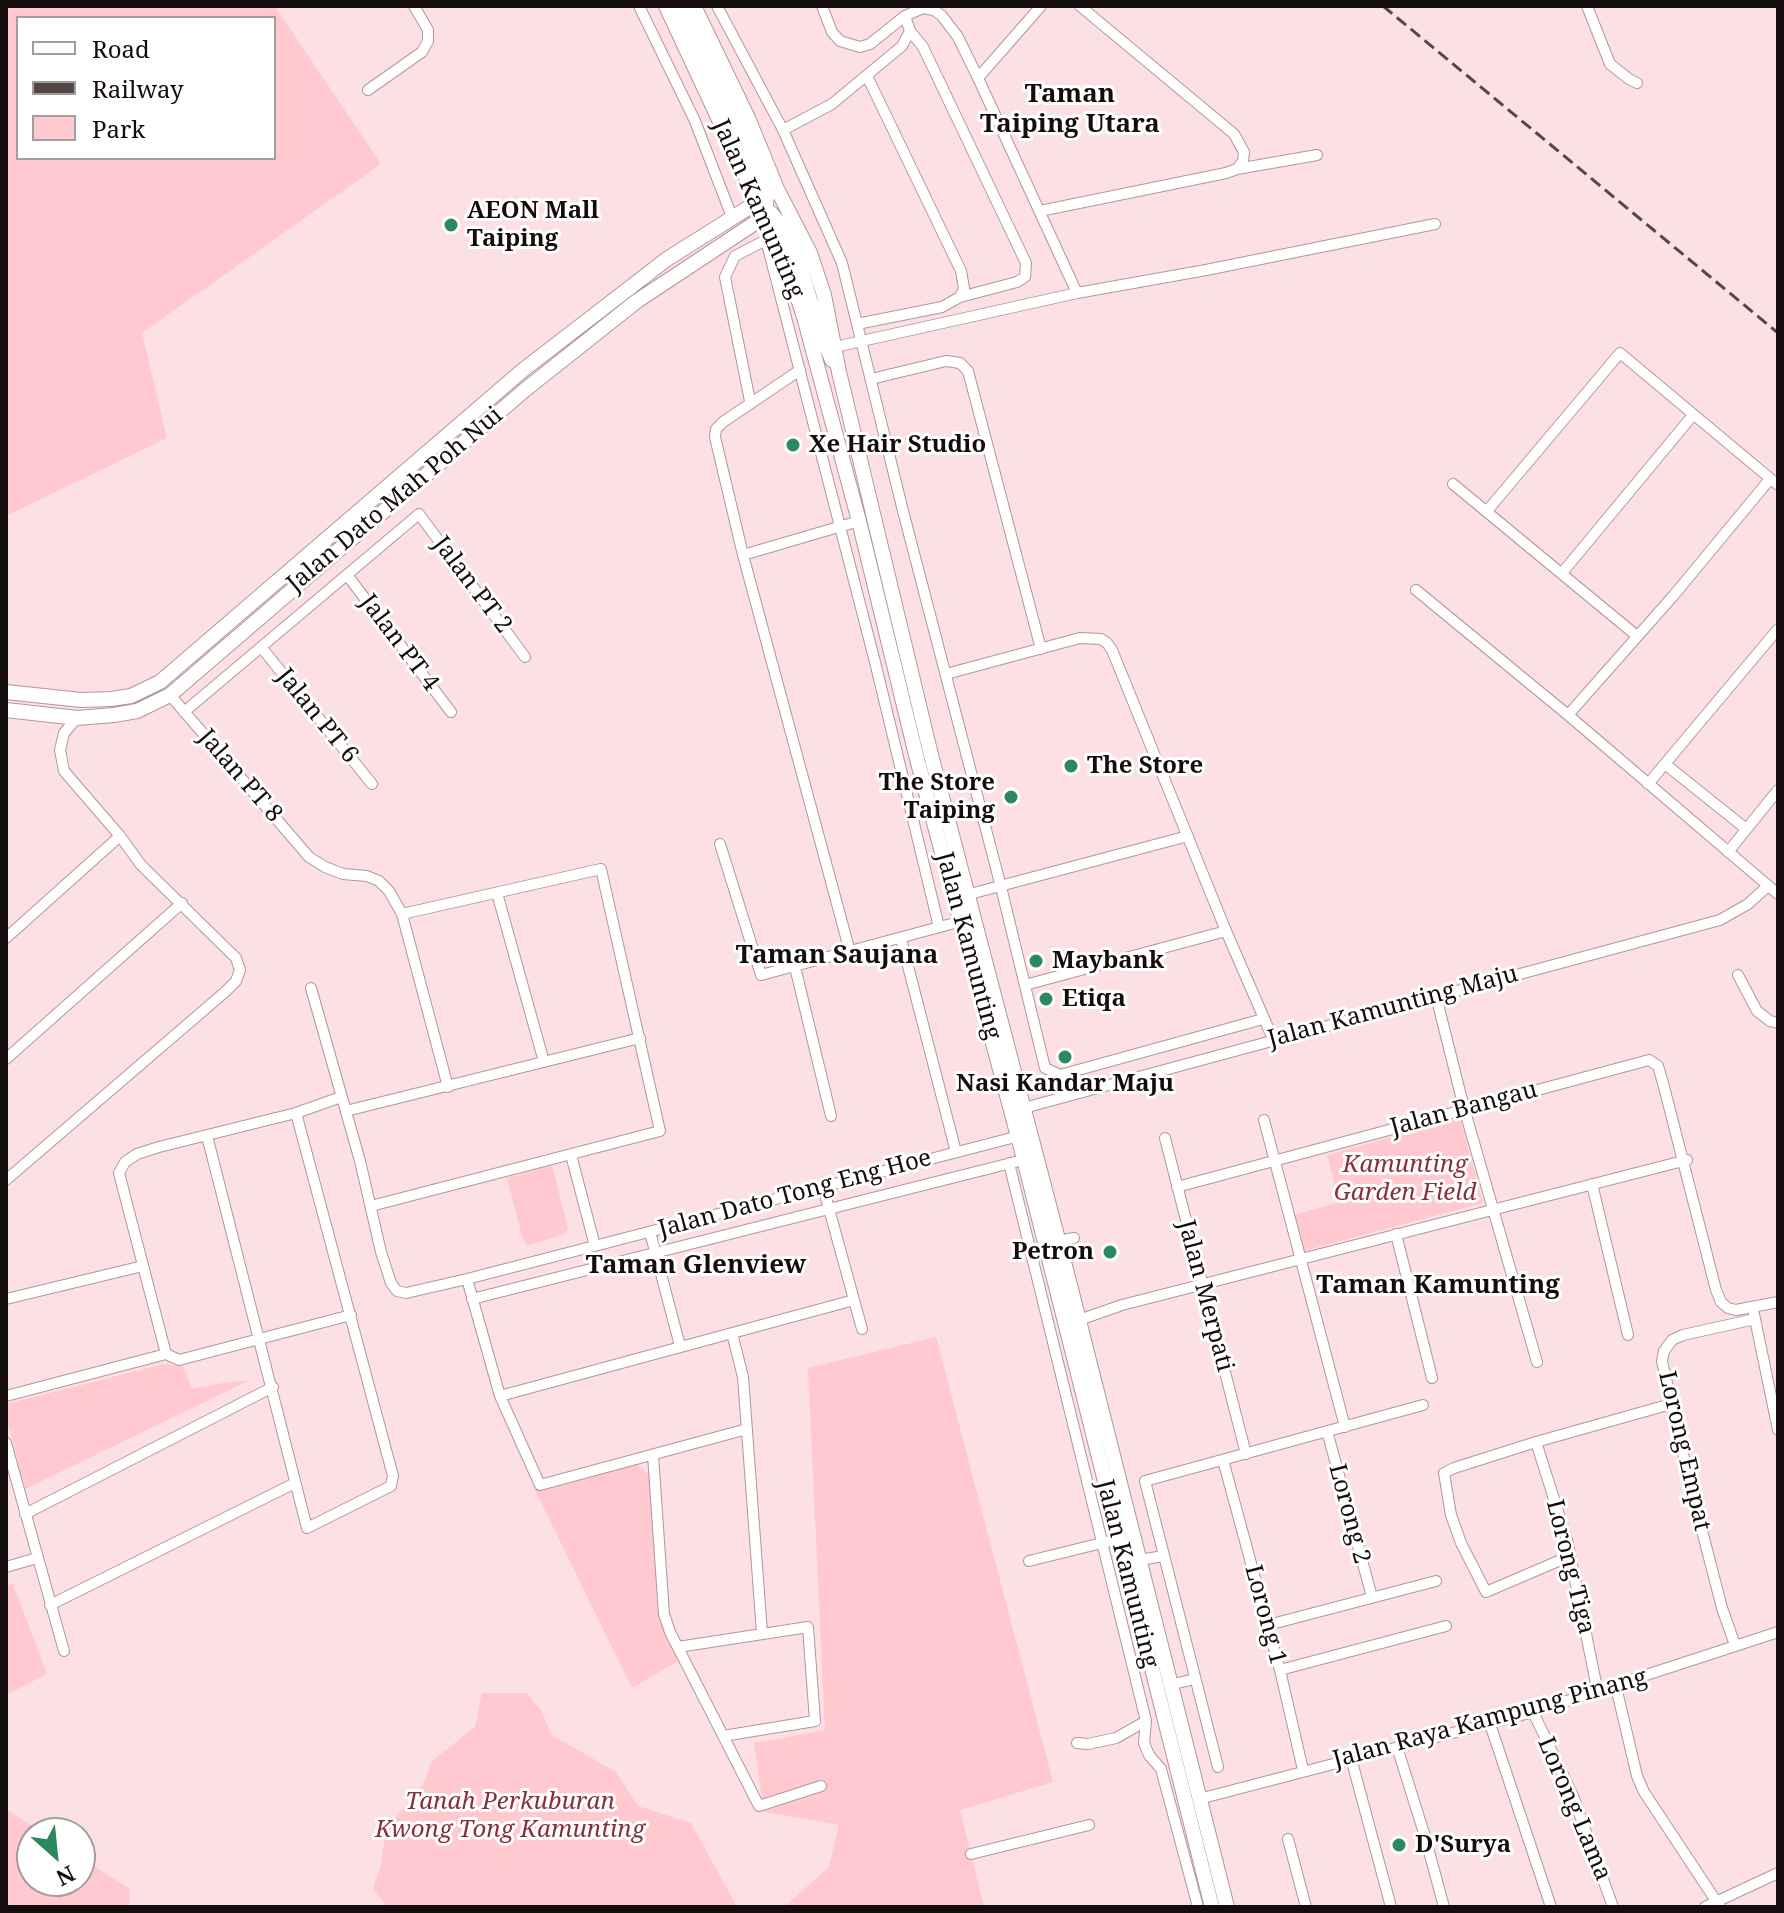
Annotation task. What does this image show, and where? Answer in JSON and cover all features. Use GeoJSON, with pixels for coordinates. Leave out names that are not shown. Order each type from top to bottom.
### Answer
{"type":"FeatureCollection","features":[{"type":"Feature","properties":{"kind":"main road","name":"Jalan Kamunting"},"geometry":{"type":"LineString","coordinates":[[666,6],[788,267],[804,317],[859,521],[917,759],[1024,1135],[1023,1160],[1212,1907]]}},
{"type":"Feature","properties":{"kind":"main road"},"geometry":{"type":"LineString","coordinates":[[680,6],[741,134],[767,197],[762,209],[782,226],[797,257],[828,355],[839,372]]}},
{"type":"Feature","properties":{"kind":"main road","name":"Jalan Kamunting"},"geometry":{"type":"LineString","coordinates":[[694,6],[742,105],[777,189],[810,253],[824,295],[839,372],[931,755],[970,894],[1017,1110]]}},
{"type":"Feature","properties":{"kind":"main road","name":"Jalan Dato Mah Poh Nui"},"geometry":{"type":"LineString","coordinates":[[6,692],[81,700],[111,699],[131,696],[160,682],[523,370],[626,288],[732,217],[762,209]]}},
{"type":"Feature","properties":{"kind":"main road","name":"Jalan Dato Mah Poh Nui"},"geometry":{"type":"LineString","coordinates":[[6,710],[77,718],[137,711],[163,698],[526,389],[762,209]]}},
{"type":"Feature","properties":{"kind":"main road"},"geometry":{"type":"LineString","coordinates":[[148,688],[163,698]]}},
{"type":"Feature","properties":{"kind":"main road","name":"Jalan Kamunting"},"geometry":{"type":"LineString","coordinates":[[1023,1160],[1066,1239],[1079,1320],[1227,1907]]}},
{"type":"Feature","properties":{"kind":"street"},"geometry":{"type":"LineString","coordinates":[[368,90],[422,52],[428,41],[428,30],[414,6]]}},
{"type":"Feature","properties":{"kind":"street"},"geometry":{"type":"LineString","coordinates":[[639,6],[695,121],[732,217]]}},
{"type":"Feature","properties":{"kind":"street"},"geometry":{"type":"LineString","coordinates":[[717,6],[783,130],[842,263],[1045,1068],[1060,1075],[1263,1019]]}},
{"type":"Feature","properties":{"kind":"street"},"geometry":{"type":"LineString","coordinates":[[822,6],[832,32],[840,41],[860,47],[882,36],[905,16],[924,7],[934,10],[950,25],[978,78],[1077,293]]}},
{"type":"Feature","properties":{"kind":"street"},"geometry":{"type":"LineString","coordinates":[[978,78],[1041,6]]}},
{"type":"Feature","properties":{"kind":"street"},"geometry":{"type":"LineString","coordinates":[[1080,6],[1234,134],[1244,152],[1243,161],[1237,169]]}},
{"type":"Feature","properties":{"kind":"street"},"geometry":{"type":"LineString","coordinates":[[1587,6],[1610,64],[1637,83]]}},
{"type":"Feature","properties":{"kind":"street"},"geometry":{"type":"LineString","coordinates":[[857,324],[942,307],[960,297],[1017,282],[1025,277],[1026,263],[923,47],[910,31],[905,16]]}},
{"type":"Feature","properties":{"kind":"street"},"geometry":{"type":"LineString","coordinates":[[783,130],[832,104],[902,46],[910,31]]}},
{"type":"Feature","properties":{"kind":"street"},"geometry":{"type":"LineString","coordinates":[[867,76],[961,271],[964,282],[960,297]]}},
{"type":"Feature","properties":{"kind":"street"},"geometry":{"type":"LineString","coordinates":[[1040,211],[1317,155]]}},
{"type":"Feature","properties":{"kind":"street"},"geometry":{"type":"LineString","coordinates":[[835,347],[1077,293],[1435,224]]}},
{"type":"Feature","properties":{"kind":"street"},"geometry":{"type":"LineString","coordinates":[[750,401],[725,277],[735,256],[766,240],[939,927]]}},
{"type":"Feature","properties":{"kind":"street"},"geometry":{"type":"LineString","coordinates":[[979,292],[979,314]]}},
{"type":"Feature","properties":{"kind":"street"},"geometry":{"type":"LineString","coordinates":[[1487,511],[1620,353],[1774,482],[1568,715]]}},
{"type":"Feature","properties":{"kind":"street"},"geometry":{"type":"LineString","coordinates":[[871,379],[946,361],[960,363],[968,371],[1041,649]]}},
{"type":"Feature","properties":{"kind":"street"},"geometry":{"type":"LineString","coordinates":[[800,370],[723,422],[716,429],[715,437],[743,555],[850,952]]}},
{"type":"Feature","properties":{"kind":"street"},"geometry":{"type":"LineString","coordinates":[[1562,573],[1693,415]]}},
{"type":"Feature","properties":{"kind":"street"},"geometry":{"type":"LineString","coordinates":[[1453,484],[1637,636]]}},
{"type":"Feature","properties":{"kind":"street","name":"Jalan PT 2"},"geometry":{"type":"LineString","coordinates":[[347,575],[419,514],[525,657]]}},
{"type":"Feature","properties":{"kind":"street"},"geometry":{"type":"LineString","coordinates":[[743,555],[859,521]]}},
{"type":"Feature","properties":{"kind":"street"},"geometry":{"type":"LineString","coordinates":[[184,712],[347,575]]}},
{"type":"Feature","properties":{"kind":"street","name":"Jalan PT 4"},"geometry":{"type":"LineString","coordinates":[[347,575],[451,712]]}},
{"type":"Feature","properties":{"kind":"street"},"geometry":{"type":"LineString","coordinates":[[1416,590],[1778,894]]}},
{"type":"Feature","properties":{"kind":"street"},"geometry":{"type":"LineString","coordinates":[[1648,784],[1778,629]]}},
{"type":"Feature","properties":{"kind":"street"},"geometry":{"type":"LineString","coordinates":[[946,674],[1080,638],[1101,639],[1107,643],[1273,1039]]}},
{"type":"Feature","properties":{"kind":"street","name":"Jalan PT 6"},"geometry":{"type":"LineString","coordinates":[[261,647],[372,784]]}},
{"type":"Feature","properties":{"kind":"street","name":"Jalan PT 8"},"geometry":{"type":"LineString","coordinates":[[163,698],[184,712],[309,857],[343,874],[367,876],[379,881],[389,891],[402,914]]}},
{"type":"Feature","properties":{"kind":"street"},"geometry":{"type":"LineString","coordinates":[[58,716],[64,733]]}},
{"type":"Feature","properties":{"kind":"street"},"geometry":{"type":"LineString","coordinates":[[6,1180],[236,981],[240,970],[236,958],[141,865],[64,771],[60,750],[64,733],[77,718]]}},
{"type":"Feature","properties":{"kind":"street"},"geometry":{"type":"LineString","coordinates":[[1665,764],[1745,828]]}},
{"type":"Feature","properties":{"kind":"street"},"geometry":{"type":"LineString","coordinates":[[1728,852],[1778,790]]}},
{"type":"Feature","properties":{"kind":"street"},"geometry":{"type":"LineString","coordinates":[[6,938],[120,836]]}},
{"type":"Feature","properties":{"kind":"street"},"geometry":{"type":"LineString","coordinates":[[970,894],[1188,836]]}},
{"type":"Feature","properties":{"kind":"street"},"geometry":{"type":"LineString","coordinates":[[720,844],[761,975],[962,921]]}},
{"type":"Feature","properties":{"kind":"street"},"geometry":{"type":"LineString","coordinates":[[311,988],[371,1206],[660,1131],[601,869],[402,914],[448,1087]]}},
{"type":"Feature","properties":{"kind":"street","name":"Jalan Kamunting Maju"},"geometry":{"type":"LineString","coordinates":[[1017,1110],[1720,920],[1736,913],[1768,886]]}},
{"type":"Feature","properties":{"kind":"street"},"geometry":{"type":"LineString","coordinates":[[497,893],[544,1062]]}},
{"type":"Feature","properties":{"kind":"street"},"geometry":{"type":"LineString","coordinates":[[6,1059],[182,903]]}},
{"type":"Feature","properties":{"kind":"street"},"geometry":{"type":"LineString","coordinates":[[1025,985],[1226,931]]}},
{"type":"Feature","properties":{"kind":"street"},"geometry":{"type":"LineString","coordinates":[[901,939],[956,1152]]}},
{"type":"Feature","properties":{"kind":"street"},"geometry":{"type":"LineString","coordinates":[[795,967],[831,1116]]}},
{"type":"Feature","properties":{"kind":"street"},"geometry":{"type":"LineString","coordinates":[[1738,975],[1757,1011],[1778,1023]]}},
{"type":"Feature","properties":{"kind":"street"},"geometry":{"type":"LineString","coordinates":[[1436,996],[1464,1108],[1537,1362]]}},
{"type":"Feature","properties":{"kind":"street"},"geometry":{"type":"LineString","coordinates":[[346,1111],[640,1038]]}},
{"type":"Feature","properties":{"kind":"street","name":"Jalan Bangau"},"geometry":{"type":"LineString","coordinates":[[1177,1187],[1649,1060],[1658,1066],[1685,1160]]}},
{"type":"Feature","properties":{"kind":"street"},"geometry":{"type":"LineString","coordinates":[[166,1354],[119,1173],[125,1162],[137,1154],[296,1113],[341,1097]]}},
{"type":"Feature","properties":{"kind":"street"},"geometry":{"type":"LineString","coordinates":[[207,1136],[307,1528],[391,1486],[393,1476],[296,1113]]}},
{"type":"Feature","properties":{"kind":"street"},"geometry":{"type":"LineString","coordinates":[[1264,1120],[1345,1427]]}},
{"type":"Feature","properties":{"kind":"street","name":"Jalan Dato Tong Eng Hoe"},"geometry":{"type":"LineString","coordinates":[[371,1206],[391,1283],[397,1291],[406,1293],[1024,1135]]}},
{"type":"Feature","properties":{"kind":"street","name":"Jalan Merpati"},"geometry":{"type":"LineString","coordinates":[[1165,1138],[1246,1454]]}},
{"type":"Feature","properties":{"kind":"street"},"geometry":{"type":"LineString","coordinates":[[571,1155],[595,1246]]}},
{"type":"Feature","properties":{"kind":"street"},"geometry":{"type":"LineString","coordinates":[[472,1299],[1023,1160],[1103,1543],[1146,1721],[1144,1743],[1164,1779],[1198,1907]]}},
{"type":"Feature","properties":{"kind":"street"},"geometry":{"type":"LineString","coordinates":[[1079,1320],[1122,1305],[1685,1160],[1721,1302],[1736,1310],[1778,1302]]}},
{"type":"Feature","properties":{"kind":"street"},"geometry":{"type":"LineString","coordinates":[[1592,1184],[1628,1335]]}},
{"type":"Feature","properties":{"kind":"street"},"geometry":{"type":"LineString","coordinates":[[823,1187],[862,1329]]}},
{"type":"Feature","properties":{"kind":"street"},"geometry":{"type":"LineString","coordinates":[[650,1232],[680,1346]]}},
{"type":"Feature","properties":{"kind":"street"},"geometry":{"type":"LineString","coordinates":[[1396,1234],[1432,1378]]}},
{"type":"Feature","properties":{"kind":"street"},"geometry":{"type":"LineString","coordinates":[[6,1299],[143,1266]]}},
{"type":"Feature","properties":{"kind":"street"},"geometry":{"type":"LineString","coordinates":[[467,1279],[500,1396],[540,1485],[747,1429]]}},
{"type":"Feature","properties":{"kind":"street"},"geometry":{"type":"LineString","coordinates":[[500,1396],[854,1300]]}},
{"type":"Feature","properties":{"kind":"street"},"geometry":{"type":"LineString","coordinates":[[1752,1307],[1778,1430]]}},
{"type":"Feature","properties":{"kind":"street"},"geometry":{"type":"LineString","coordinates":[[6,1396],[166,1354],[179,1360],[351,1315]]}},
{"type":"Feature","properties":{"kind":"street","name":"Lorong Empat"},"geometry":{"type":"LineString","coordinates":[[1735,1645],[1722,1608],[1662,1361],[1664,1351],[1672,1340],[1683,1335],[1755,1319]]}},
{"type":"Feature","properties":{"kind":"street"},"geometry":{"type":"LineString","coordinates":[[732,1333],[743,1377],[762,1633]]}},
{"type":"Feature","properties":{"kind":"street"},"geometry":{"type":"LineString","coordinates":[[25,1514],[273,1387]]}},
{"type":"Feature","properties":{"kind":"street"},"geometry":{"type":"LineString","coordinates":[[1570,1556],[1486,1592],[1461,1543],[1451,1515],[1444,1473],[1536,1442],[1671,1404]]}},
{"type":"Feature","properties":{"kind":"street"},"geometry":{"type":"LineString","coordinates":[[1218,1767],[1145,1481],[1423,1405]]}},
{"type":"Feature","properties":{"kind":"street","name":"Lorong 2"},"geometry":{"type":"LineString","coordinates":[[1327,1431],[1372,1597]]}},
{"type":"Feature","properties":{"kind":"street","name":"Lorong Tiga"},"geometry":{"type":"LineString","coordinates":[[1536,1442],[1570,1556],[1598,1693]]}},
{"type":"Feature","properties":{"kind":"street"},"geometry":{"type":"LineString","coordinates":[[6,1443],[9,1468],[64,1651]]}},
{"type":"Feature","properties":{"kind":"street"},"geometry":{"type":"LineString","coordinates":[[653,1455],[664,1614],[723,1736],[759,1806],[821,1786]]}},
{"type":"Feature","properties":{"kind":"street","name":"Lorong 1"},"geometry":{"type":"LineString","coordinates":[[1223,1460],[1280,1670],[1303,1770]]}},
{"type":"Feature","properties":{"kind":"street"},"geometry":{"type":"LineString","coordinates":[[50,1605],[295,1483]]}},
{"type":"Feature","properties":{"kind":"street"},"geometry":{"type":"LineString","coordinates":[[1029,1561],[1118,1539]]}},
{"type":"Feature","properties":{"kind":"street"},"geometry":{"type":"LineString","coordinates":[[1139,1560],[1164,1556]]}},
{"type":"Feature","properties":{"kind":"street"},"geometry":{"type":"LineString","coordinates":[[6,1567],[37,1558]]}},
{"type":"Feature","properties":{"kind":"street"},"geometry":{"type":"LineString","coordinates":[[1268,1625],[1436,1581]]}},
{"type":"Feature","properties":{"kind":"street"},"geometry":{"type":"LineString","coordinates":[[1280,1670],[1446,1626]]}},
{"type":"Feature","properties":{"kind":"street"},"geometry":{"type":"LineString","coordinates":[[678,1647],[808,1627],[815,1721],[723,1736]]}},
{"type":"Feature","properties":{"kind":"street","name":"Jalan Raya Kampung Pinang"},"geometry":{"type":"LineString","coordinates":[[1199,1799],[1533,1712],[1778,1632]]}},
{"type":"Feature","properties":{"kind":"street"},"geometry":{"type":"LineString","coordinates":[[1169,1685],[1195,1679]]}},
{"type":"Feature","properties":{"kind":"street"},"geometry":{"type":"LineString","coordinates":[[1616,1687],[1637,1776],[1644,1792],[1719,1904]]}},
{"type":"Feature","properties":{"kind":"street","name":"Lorong Lama"},"geometry":{"type":"LineString","coordinates":[[1533,1712],[1573,1796],[1613,1907]]}},
{"type":"Feature","properties":{"kind":"street"},"geometry":{"type":"LineString","coordinates":[[1077,1743],[1116,1738],[1146,1721]]}},
{"type":"Feature","properties":{"kind":"street"},"geometry":{"type":"LineString","coordinates":[[1490,1724],[1551,1907]]}},
{"type":"Feature","properties":{"kind":"street"},"geometry":{"type":"LineString","coordinates":[[1397,1747],[1444,1907]]}},
{"type":"Feature","properties":{"kind":"street"},"geometry":{"type":"LineString","coordinates":[[1158,1764],[1173,1754]]}},
{"type":"Feature","properties":{"kind":"street"},"geometry":{"type":"LineString","coordinates":[[1351,1758],[1391,1907]]}},
{"type":"Feature","properties":{"kind":"street"},"geometry":{"type":"LineString","coordinates":[[971,1854],[1089,1825]]}},
{"type":"Feature","properties":{"kind":"street"},"geometry":{"type":"LineString","coordinates":[[1288,1839],[1306,1907]]}},
{"type":"Feature","properties":{"kind":"street"},"geometry":{"type":"LineString","coordinates":[[1705,1907],[1719,1904],[1778,1873]]}},
{"type":"Feature","properties":{"kind":"green space"},"geometry":{"type":"Polygon","coordinates":[[[6,6],[275,6],[381,164],[142,333],[167,438],[8,515],[6,6]]]}},
{"type":"Feature","properties":{"kind":"green space","name":"Kamunting Garden Field"},"geometry":{"type":"Polygon","coordinates":[[[1460,1118],[1483,1203],[1304,1251],[1294,1215],[1339,1202],[1327,1155],[1460,1118]]]}},
{"type":"Feature","properties":{"kind":"green space"},"geometry":{"type":"Polygon","coordinates":[[[552,1165],[568,1229],[565,1234],[528,1245],[523,1240],[507,1178],[552,1165]]]}},
{"type":"Feature","properties":{"kind":"green space"},"geometry":{"type":"Polygon","coordinates":[[[936,1337],[1053,1782],[960,1810],[984,1907],[784,1907],[829,1867],[839,1825],[764,1812],[754,1743],[825,1730],[808,1368],[936,1337]]]}},
{"type":"Feature","properties":{"kind":"green space"},"geometry":{"type":"Polygon","coordinates":[[[164,1364],[183,1366],[192,1389],[248,1381],[25,1489],[6,1417],[6,1404],[164,1364]]]}},
{"type":"Feature","properties":{"kind":"green space"},"geometry":{"type":"Polygon","coordinates":[[[636,1463],[649,1475],[661,1619],[680,1660],[632,1688],[534,1488],[636,1463]]]}},
{"type":"Feature","properties":{"kind":"green space"},"geometry":{"type":"Polygon","coordinates":[[[13,1584],[47,1674],[6,1695],[6,1586],[13,1584]]]}},
{"type":"Feature","properties":{"kind":"green space","name":"Tanah Perkuburan Kwong Tong Kamunting"},"geometry":{"type":"Polygon","coordinates":[[[482,1693],[527,1693],[541,1711],[552,1735],[616,1772],[638,1806],[691,1823],[737,1907],[387,1907],[373,1889],[381,1864],[386,1828],[422,1786],[432,1761],[475,1727],[482,1693]]]}},
{"type":"Feature","properties":{"kind":"green space"},"geometry":{"type":"Polygon","coordinates":[[[6,1809],[18,1817],[16,1897],[96,1897],[96,1867],[130,1889],[129,1907],[6,1907],[6,1809]]]}},
{"type":"Feature","properties":{"kind":"railway"},"geometry":{"type":"LineString","coordinates":[[1383,6],[1778,333]]}},
{"type":"Feature","properties":{"kind":"place","name":"AEON Mall Taiping"},"geometry":{"type":"Point","coordinates":[451,225]}},
{"type":"Feature","properties":{"kind":"place","name":"Xe Hair Studio"},"geometry":{"type":"Point","coordinates":[793,445]}},
{"type":"Feature","properties":{"kind":"place","name":"The Store"},"geometry":{"type":"Point","coordinates":[1071,766]}},
{"type":"Feature","properties":{"kind":"place","name":"The Store Taiping"},"geometry":{"type":"Point","coordinates":[1011,797]}},
{"type":"Feature","properties":{"kind":"place","name":"Maybank"},"geometry":{"type":"Point","coordinates":[1036,961]}},
{"type":"Feature","properties":{"kind":"place","name":"Etiqa"},"geometry":{"type":"Point","coordinates":[1046,999]}},
{"type":"Feature","properties":{"kind":"place","name":"Nasi Kandar Maju"},"geometry":{"type":"Point","coordinates":[1065,1057]}},
{"type":"Feature","properties":{"kind":"place","name":"Petron"},"geometry":{"type":"Point","coordinates":[1110,1252]}},
{"type":"Feature","properties":{"kind":"place","name":"D'Surya"},"geometry":{"type":"Point","coordinates":[1399,1845]}},
{"type":"Feature","properties":{"kind":"district","name":"Taman Taiping Utara"},"geometry":{"type":"Point","coordinates":[1070,110]}},
{"type":"Feature","properties":{"kind":"district","name":"Taman Saujana"},"geometry":{"type":"Point","coordinates":[837,956]}},
{"type":"Feature","properties":{"kind":"district","name":"Taman Glenview"},"geometry":{"type":"Point","coordinates":[696,1266]}},
{"type":"Feature","properties":{"kind":"district","name":"Taman Kamunting"},"geometry":{"type":"Point","coordinates":[1438,1286]}}]}
